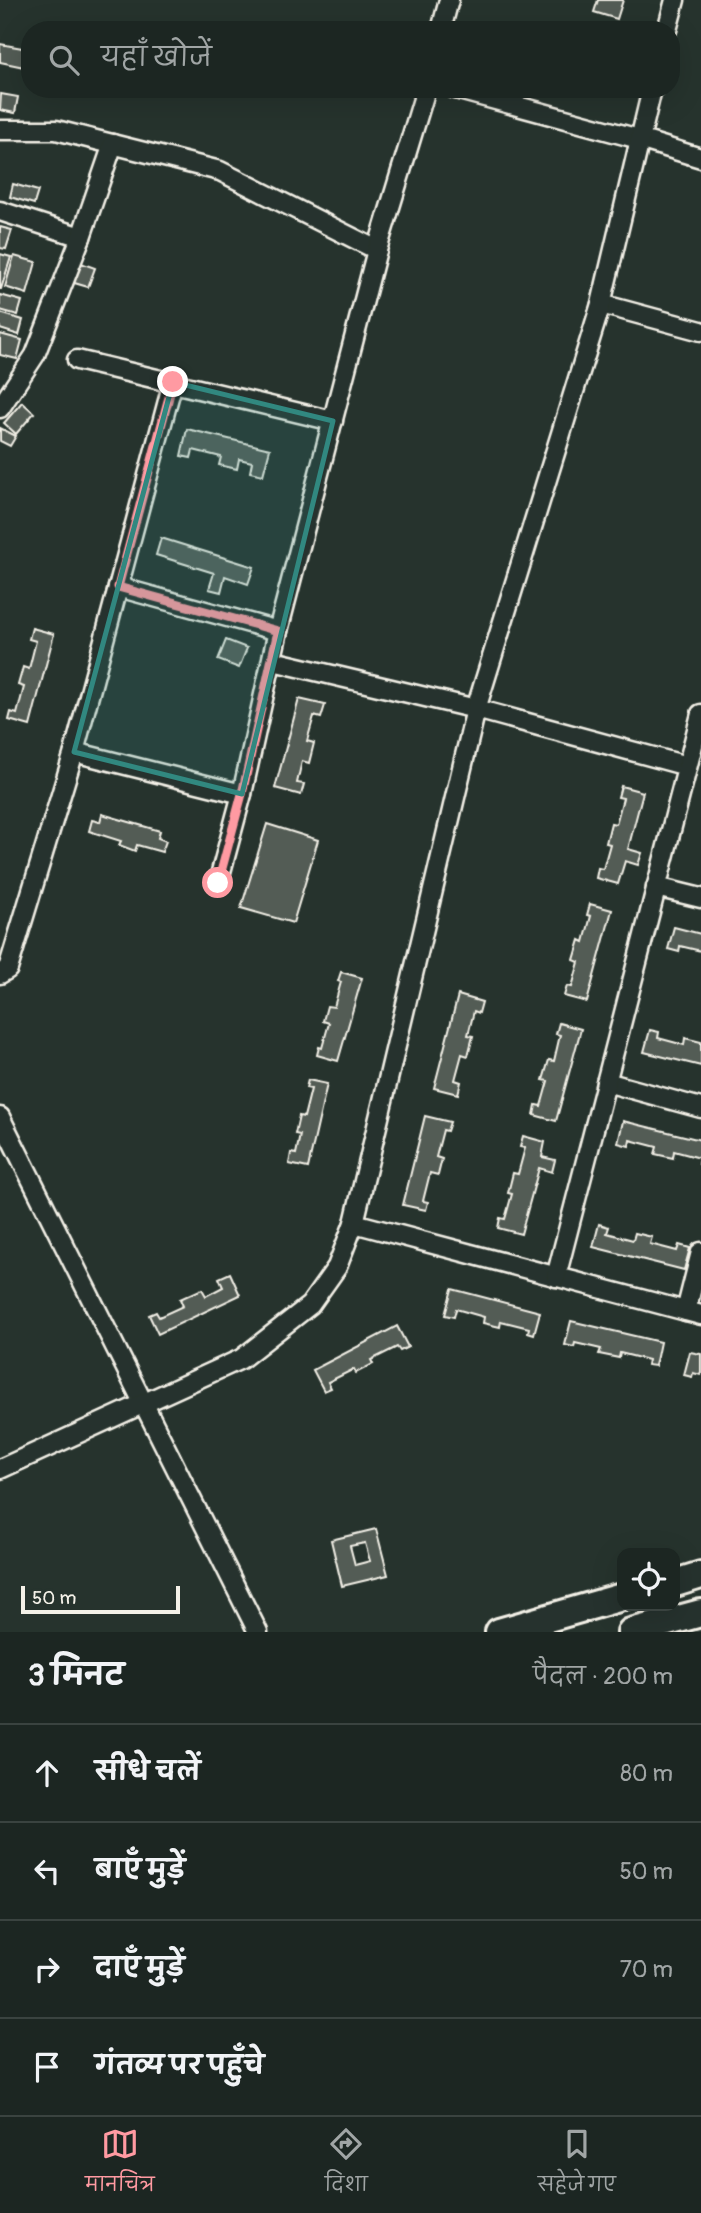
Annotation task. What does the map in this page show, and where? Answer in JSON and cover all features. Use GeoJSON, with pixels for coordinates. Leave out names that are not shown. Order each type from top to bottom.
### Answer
{"type":"FeatureCollection","features":[{"type":"Feature","properties":{"kind":"main road"},"geometry":{"type":"LineString","coordinates":[[680,1581],[701,1575]]}},
{"type":"Feature","properties":{"kind":"main road"},"geometry":{"type":"LineString","coordinates":[[499,1632],[617,1598]]}},
{"type":"Feature","properties":{"kind":"main road"},"geometry":{"type":"LineString","coordinates":[[631,1632],[701,1613]]}},
{"type":"Feature","properties":{"kind":"street"},"geometry":{"type":"LineString","coordinates":[[443,21],[449,0]]}},
{"type":"Feature","properties":{"kind":"street"},"geometry":{"type":"LineString","coordinates":[[669,21],[675,0]]}},
{"type":"Feature","properties":{"kind":"street"},"geometry":{"type":"LineString","coordinates":[[218,883],[242,794],[278,631],[377,250],[423,98]]}},
{"type":"Feature","properties":{"kind":"street"},"geometry":{"type":"LineString","coordinates":[[488,98],[701,158]]}},
{"type":"Feature","properties":{"kind":"street"},"geometry":{"type":"LineString","coordinates":[[0,1469],[241,1359],[310,1305],[337,1267],[354,1223],[476,709],[601,304],[650,98]]}},
{"type":"Feature","properties":{"kind":"street"},"geometry":{"type":"LineString","coordinates":[[0,130],[56,130],[220,171],[377,250]]}},
{"type":"Feature","properties":{"kind":"street"},"geometry":{"type":"LineString","coordinates":[[0,408],[35,355],[81,237],[113,144]]}},
{"type":"Feature","properties":{"kind":"street"},"geometry":{"type":"LineString","coordinates":[[0,211],[81,237]]}},
{"type":"Feature","properties":{"kind":"street"},"geometry":{"type":"LineString","coordinates":[[601,304],[701,331]]}},
{"type":"Feature","properties":{"kind":"street"},"geometry":{"type":"LineString","coordinates":[[77,360],[333,421]]}},
{"type":"Feature","properties":{"kind":"street"},"geometry":{"type":"LineString","coordinates":[[0,974],[8,969],[74,752],[173,382]]}},
{"type":"Feature","properties":{"kind":"street"},"geometry":{"type":"LineString","coordinates":[[118,587],[278,631]]}},
{"type":"Feature","properties":{"kind":"street"},"geometry":{"type":"LineString","coordinates":[[273,661],[476,709],[687,766]]}},
{"type":"Feature","properties":{"kind":"street"},"geometry":{"type":"LineString","coordinates":[[556,1276],[701,713]]}},
{"type":"Feature","properties":{"kind":"street"},"geometry":{"type":"LineString","coordinates":[[74,752],[242,794]]}},
{"type":"Feature","properties":{"kind":"street"},"geometry":{"type":"LineString","coordinates":[[656,887],[701,898]]}},
{"type":"Feature","properties":{"kind":"street"},"geometry":{"type":"LineString","coordinates":[[606,1082],[701,1108]]}},
{"type":"Feature","properties":{"kind":"street"},"geometry":{"type":"LineString","coordinates":[[0,1117],[258,1632]]}},
{"type":"Feature","properties":{"kind":"street"},"geometry":{"type":"LineString","coordinates":[[354,1223],[693,1313],[701,1252]]}},
{"type":"Feature","properties":{"kind":"highlighted area"},"geometry":{"type":"Polygon","coordinates":[[[173,382],[333,421],[242,794],[74,752],[173,382]]]}},
{"type":"Feature","properties":{"kind":"building"},"geometry":{"type":"Polygon","coordinates":[[[598,0],[623,0],[617,19],[594,12],[598,0]]]}},
{"type":"Feature","properties":{"kind":"building"},"geometry":{"type":"Polygon","coordinates":[[[0,44],[21,48],[21,66],[0,62],[0,44]]]}},
{"type":"Feature","properties":{"kind":"building"},"geometry":{"type":"Polygon","coordinates":[[[1,94],[18,97],[15,113],[0,110],[1,94]]]}},
{"type":"Feature","properties":{"kind":"building"},"geometry":{"type":"Polygon","coordinates":[[[13,184],[38,191],[34,204],[10,197],[13,184]]]}},
{"type":"Feature","properties":{"kind":"building"},"geometry":{"type":"Polygon","coordinates":[[[0,227],[12,230],[6,249],[0,248],[0,227]]]}},
{"type":"Feature","properties":{"kind":"building"},"geometry":{"type":"Polygon","coordinates":[[[0,254],[11,257],[1,289],[0,289],[0,254]]]}},
{"type":"Feature","properties":{"kind":"building"},"geometry":{"type":"Polygon","coordinates":[[[14,256],[36,262],[27,294],[5,287],[14,256]]]}},
{"type":"Feature","properties":{"kind":"building"},"geometry":{"type":"Polygon","coordinates":[[[78,262],[95,268],[88,287],[71,282],[78,262]]]}},
{"type":"Feature","properties":{"kind":"building"},"geometry":{"type":"Polygon","coordinates":[[[0,295],[22,301],[18,315],[0,310],[0,295]]]}},
{"type":"Feature","properties":{"kind":"building"},"geometry":{"type":"Polygon","coordinates":[[[0,313],[23,320],[19,335],[0,329],[0,313]]]}},
{"type":"Feature","properties":{"kind":"building"},"geometry":{"type":"Polygon","coordinates":[[[0,334],[22,340],[17,359],[0,355],[0,334]]]}},
{"type":"Feature","properties":{"kind":"building"},"geometry":{"type":"Polygon","coordinates":[[[22,402],[34,413],[16,434],[4,423],[22,402]]]}},
{"type":"Feature","properties":{"kind":"building"},"geometry":{"type":"Polygon","coordinates":[[[0,428],[16,436],[10,446],[0,441],[0,428]]]}},
{"type":"Feature","properties":{"kind":"building"},"geometry":{"type":"Polygon","coordinates":[[[187,429],[270,449],[263,475],[250,472],[252,462],[239,459],[237,469],[219,465],[221,457],[193,450],[191,458],[181,456],[187,429]]]}},
{"type":"Feature","properties":{"kind":"building"},"geometry":{"type":"Polygon","coordinates":[[[161,538],[254,567],[248,584],[225,576],[221,592],[209,589],[214,573],[156,555],[161,538]]]}},
{"type":"Feature","properties":{"kind":"building"},"geometry":{"type":"Polygon","coordinates":[[[32,628],[54,634],[30,726],[9,720],[11,712],[17,714],[24,687],[18,685],[23,667],[29,669],[36,641],[29,639],[32,628]]]}},
{"type":"Feature","properties":{"kind":"building"},"geometry":{"type":"Polygon","coordinates":[[[226,640],[247,648],[239,668],[218,660],[226,640]]]}},
{"type":"Feature","properties":{"kind":"building"},"geometry":{"type":"Polygon","coordinates":[[[299,699],[325,705],[321,718],[314,716],[307,741],[314,743],[309,763],[302,761],[297,783],[304,784],[301,795],[275,788],[299,699]]]}},
{"type":"Feature","properties":{"kind":"building"},"geometry":{"type":"Polygon","coordinates":[[[621,786],[643,792],[628,849],[642,853],[638,865],[625,861],[618,884],[596,878],[598,868],[603,869],[610,844],[606,843],[611,823],[616,824],[623,798],[618,797],[621,786]]]}},
{"type":"Feature","properties":{"kind":"building"},"geometry":{"type":"Polygon","coordinates":[[[102,814],[160,831],[158,838],[166,841],[162,852],[137,845],[135,851],[119,845],[121,841],[89,831],[92,820],[100,822],[102,814]]]}},
{"type":"Feature","properties":{"kind":"building"},"geometry":{"type":"Polygon","coordinates":[[[267,824],[318,840],[293,923],[241,908],[267,824]]]}},
{"type":"Feature","properties":{"kind":"building"},"geometry":{"type":"Polygon","coordinates":[[[590,904],[612,910],[587,1002],[564,996],[567,986],[572,987],[579,962],[574,960],[580,940],[584,942],[591,916],[587,915],[590,904]]]}},
{"type":"Feature","properties":{"kind":"building"},"geometry":{"type":"Polygon","coordinates":[[[674,927],[701,934],[701,951],[680,946],[679,952],[668,949],[674,927]]]}},
{"type":"Feature","properties":{"kind":"building"},"geometry":{"type":"Polygon","coordinates":[[[341,972],[362,978],[338,1061],[317,1055],[319,1047],[322,1048],[329,1023],[323,1021],[327,1006],[334,1007],[341,972]]]}},
{"type":"Feature","properties":{"kind":"building"},"geometry":{"type":"Polygon","coordinates":[[[458,995],[482,1002],[479,1013],[474,1011],[468,1035],[473,1036],[468,1056],[462,1054],[455,1080],[461,1082],[458,1094],[434,1088],[458,995]]]}},
{"type":"Feature","properties":{"kind":"building"},"geometry":{"type":"Polygon","coordinates":[[[559,1023],[581,1029],[556,1121],[534,1115],[536,1105],[541,1106],[548,1081],[543,1080],[549,1060],[554,1061],[560,1035],[556,1034],[559,1023]]]}},
{"type":"Feature","properties":{"kind":"building"},"geometry":{"type":"Polygon","coordinates":[[[650,1030],[659,1032],[658,1038],[684,1045],[685,1038],[701,1042],[701,1066],[644,1052],[650,1030]]]}},
{"type":"Feature","properties":{"kind":"building"},"geometry":{"type":"Polygon","coordinates":[[[308,1080],[327,1084],[308,1168],[289,1164],[291,1153],[296,1154],[300,1135],[295,1134],[299,1116],[304,1117],[311,1089],[306,1088],[308,1080]]]}},
{"type":"Feature","properties":{"kind":"building"},"geometry":{"type":"Polygon","coordinates":[[[425,1116],[450,1122],[447,1131],[443,1130],[436,1157],[442,1159],[438,1175],[430,1173],[423,1201],[428,1202],[426,1210],[403,1205],[425,1116]]]}},
{"type":"Feature","properties":{"kind":"building"},"geometry":{"type":"Polygon","coordinates":[[[623,1121],[701,1140],[701,1164],[700,1158],[674,1151],[673,1158],[655,1154],[657,1147],[630,1140],[629,1146],[618,1143],[623,1121]]]}},
{"type":"Feature","properties":{"kind":"building"},"geometry":{"type":"Polygon","coordinates":[[[523,1136],[545,1142],[542,1157],[555,1160],[552,1172],[539,1168],[521,1234],[498,1228],[500,1218],[505,1219],[512,1194],[508,1193],[513,1173],[518,1174],[525,1148],[520,1147],[523,1136]]]}},
{"type":"Feature","properties":{"kind":"building"},"geometry":{"type":"Polygon","coordinates":[[[599,1224],[609,1227],[607,1233],[633,1240],[635,1233],[652,1237],[650,1244],[677,1251],[679,1245],[690,1248],[684,1270],[593,1247],[599,1224]]]}},
{"type":"Feature","properties":{"kind":"building"},"geometry":{"type":"Polygon","coordinates":[[[230,1273],[240,1295],[158,1334],[149,1315],[156,1312],[159,1317],[183,1306],[180,1299],[202,1289],[206,1296],[223,1287],[219,1278],[230,1273]]]}},
{"type":"Feature","properties":{"kind":"building"},"geometry":{"type":"Polygon","coordinates":[[[452,1289],[540,1312],[534,1334],[528,1332],[529,1328],[501,1321],[500,1327],[483,1323],[484,1317],[456,1309],[454,1317],[445,1315],[452,1289]]]}},
{"type":"Feature","properties":{"kind":"building"},"geometry":{"type":"Polygon","coordinates":[[[571,1321],[660,1342],[655,1366],[647,1365],[648,1360],[620,1353],[619,1358],[599,1354],[601,1349],[575,1343],[574,1347],[565,1345],[571,1321]]]}},
{"type":"Feature","properties":{"kind":"building"},"geometry":{"type":"Polygon","coordinates":[[[397,1326],[408,1347],[400,1351],[397,1347],[371,1360],[373,1364],[356,1373],[354,1369],[328,1382],[331,1388],[324,1391],[313,1370],[397,1326]]]}},
{"type":"Feature","properties":{"kind":"building"},"geometry":{"type":"Polygon","coordinates":[[[690,1352],[701,1354],[701,1375],[684,1375],[690,1352]]]}},
{"type":"Feature","properties":{"kind":"building"},"geometry":{"type":"Polygon","coordinates":[[[376,1529],[388,1575],[342,1586],[331,1540],[376,1529]],[[365,1543],[350,1546],[355,1565],[370,1561],[365,1543]]]}},
{"type":"Feature","properties":{"kind":"route"},"geometry":{"type":"LineString","coordinates":[[173,382],[118,587],[278,631],[242,794],[218,883]]}}]}
